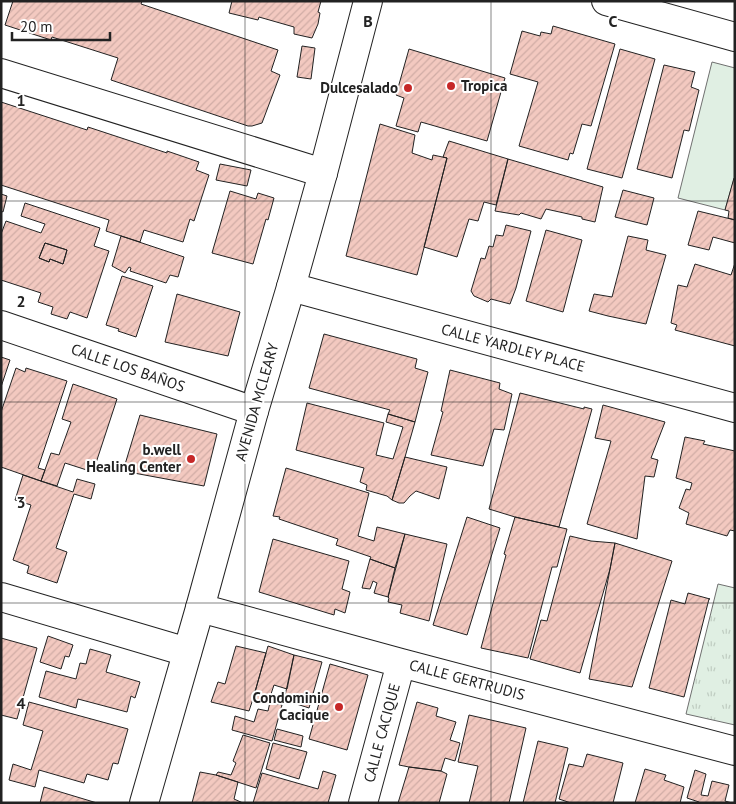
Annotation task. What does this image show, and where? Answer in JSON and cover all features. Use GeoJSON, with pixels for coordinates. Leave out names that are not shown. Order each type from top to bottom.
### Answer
{"type":"FeatureCollection","features":[{"type":"Feature","properties":{"kind":"street","name":"AVENIDA MCLEARY"},"geometry":{"type":"LineString","coordinates":[[144,803],[254,411],[291,287],[368,1]]}},
{"type":"Feature","properties":{"kind":"street"},"geometry":{"type":"LineString","coordinates":[[606,1],[735,37]]}},
{"type":"Feature","properties":{"kind":"street"},"geometry":{"type":"LineString","coordinates":[[1,73],[322,173]]}},
{"type":"Feature","properties":{"kind":"street","name":"CALLE YARDLEY PLACE"},"geometry":{"type":"LineString","coordinates":[[291,287],[735,408]]}},
{"type":"Feature","properties":{"kind":"street","name":"CALLE LOS BAÑOS"},"geometry":{"type":"LineString","coordinates":[[1,326],[254,411]]}},
{"type":"Feature","properties":{"kind":"street"},"geometry":{"type":"LineString","coordinates":[[1,597],[187,652]]}},
{"type":"Feature","properties":{"kind":"street","name":"CALLE GERTRUDIS"},"geometry":{"type":"LineString","coordinates":[[200,608],[735,751]]}},
{"type":"Feature","properties":{"kind":"street","name":"CALLE CACIQUE"},"geometry":{"type":"LineString","coordinates":[[363,803],[401,663]]}},
{"type":"Feature","properties":{"kind":"green space"},"geometry":{"type":"Polygon","coordinates":[[[712,62],[735,68],[735,179],[725,210],[678,198],[712,62]]]}},
{"type":"Feature","properties":{"kind":"green space"},"geometry":{"type":"Polygon","coordinates":[[[718,584],[735,588],[735,725],[686,714],[718,584]]]}},
{"type":"Feature","properties":{"kind":"building"},"geometry":{"type":"Polygon","coordinates":[[[13,1],[142,1],[141,4],[278,50],[271,71],[280,75],[262,123],[248,126],[111,80],[118,58],[52,37],[51,40],[5,25],[13,1]]]}},
{"type":"Feature","properties":{"kind":"building"},"geometry":{"type":"Polygon","coordinates":[[[232,1],[321,1],[318,12],[320,13],[318,24],[312,38],[294,34],[294,27],[259,17],[258,20],[229,13],[232,1]]]}},
{"type":"Feature","properties":{"kind":"building"},"geometry":{"type":"Polygon","coordinates":[[[553,26],[615,44],[591,126],[582,124],[573,154],[570,153],[568,160],[519,146],[538,82],[510,74],[522,31],[540,36],[541,32],[551,34],[553,26]]]}},
{"type":"Feature","properties":{"kind":"building"},"geometry":{"type":"Polygon","coordinates":[[[302,46],[315,48],[311,79],[297,77],[302,46]]]}},
{"type":"Feature","properties":{"kind":"building","name":"Tropica"},"geometry":{"type":"Polygon","coordinates":[[[409,49],[505,78],[487,141],[421,122],[418,132],[396,126],[404,98],[396,95],[409,49]]]}},
{"type":"Feature","properties":{"kind":"building"},"geometry":{"type":"Polygon","coordinates":[[[620,49],[655,59],[622,178],[587,169],[620,49]]]}},
{"type":"Feature","properties":{"kind":"building"},"geometry":{"type":"Polygon","coordinates":[[[664,65],[695,72],[691,87],[699,90],[689,131],[684,130],[672,178],[637,169],[664,65]]]}},
{"type":"Feature","properties":{"kind":"building"},"geometry":{"type":"Polygon","coordinates":[[[1,102],[87,130],[88,127],[199,162],[196,170],[209,175],[194,221],[190,219],[183,242],[144,230],[140,242],[106,231],[109,220],[1,185],[1,102]]]}},
{"type":"Feature","properties":{"kind":"building"},"geometry":{"type":"Polygon","coordinates":[[[380,124],[415,135],[412,153],[432,160],[433,155],[447,158],[417,275],[346,256],[380,124]]]}},
{"type":"Feature","properties":{"kind":"building"},"geometry":{"type":"Polygon","coordinates":[[[449,141],[508,159],[496,205],[484,202],[478,221],[469,219],[457,257],[424,247],[447,158],[443,157],[449,141]]]}},
{"type":"Feature","properties":{"kind":"building"},"geometry":{"type":"Polygon","coordinates":[[[508,159],[603,187],[595,222],[546,209],[541,219],[521,213],[519,215],[495,211],[508,159]]]}},
{"type":"Feature","properties":{"kind":"building"},"geometry":{"type":"Polygon","coordinates":[[[220,164],[251,170],[247,186],[216,180],[220,164]]]}},
{"type":"Feature","properties":{"kind":"building"},"geometry":{"type":"Polygon","coordinates":[[[734,178],[735,220],[728,218],[729,211],[725,210],[734,178]]]}},
{"type":"Feature","properties":{"kind":"building"},"geometry":{"type":"Polygon","coordinates":[[[623,190],[654,198],[647,225],[615,217],[623,190]]]}},
{"type":"Feature","properties":{"kind":"building"},"geometry":{"type":"Polygon","coordinates":[[[230,191],[256,199],[258,193],[274,198],[253,264],[212,253],[230,191]]]}},
{"type":"Feature","properties":{"kind":"building"},"geometry":{"type":"Polygon","coordinates":[[[1,194],[7,196],[3,212],[1,211],[1,194]]]}},
{"type":"Feature","properties":{"kind":"building"},"geometry":{"type":"Polygon","coordinates":[[[25,203],[100,228],[94,246],[109,251],[87,318],[70,312],[67,319],[51,314],[53,307],[38,302],[41,293],[1,280],[1,234],[6,221],[41,233],[45,224],[21,216],[25,203]],[[45,243],[39,258],[49,262],[50,259],[63,264],[67,250],[45,243]]]}},
{"type":"Feature","properties":{"kind":"building"},"geometry":{"type":"Polygon","coordinates":[[[698,211],[735,220],[735,243],[713,237],[709,250],[688,245],[698,211]]]}},
{"type":"Feature","properties":{"kind":"building"},"geometry":{"type":"Polygon","coordinates":[[[506,225],[531,231],[510,304],[491,299],[488,302],[474,296],[471,291],[481,258],[485,259],[489,246],[493,247],[496,235],[503,236],[506,225]]]}},
{"type":"Feature","properties":{"kind":"building"},"geometry":{"type":"Polygon","coordinates":[[[546,230],[582,240],[563,312],[526,301],[546,230]]]}},
{"type":"Feature","properties":{"kind":"building"},"geometry":{"type":"Polygon","coordinates":[[[121,236],[184,257],[178,277],[170,275],[166,283],[130,271],[131,268],[129,267],[125,273],[112,266],[121,236]]]}},
{"type":"Feature","properties":{"kind":"building"},"geometry":{"type":"Polygon","coordinates":[[[628,236],[648,240],[646,250],[666,255],[646,324],[589,311],[594,294],[612,297],[628,236]]]}},
{"type":"Feature","properties":{"kind":"building"},"geometry":{"type":"Polygon","coordinates":[[[45,243],[67,250],[63,264],[50,259],[49,262],[39,258],[45,243]]]}},
{"type":"Feature","properties":{"kind":"building"},"geometry":{"type":"Polygon","coordinates":[[[735,263],[735,346],[675,330],[677,325],[671,323],[678,285],[687,287],[695,264],[731,275],[735,263]]]}},
{"type":"Feature","properties":{"kind":"building"},"geometry":{"type":"Polygon","coordinates":[[[122,276],[153,286],[136,337],[106,325],[122,276]]]}},
{"type":"Feature","properties":{"kind":"building"},"geometry":{"type":"Polygon","coordinates":[[[177,294],[240,312],[228,356],[165,342],[177,294]]]}},
{"type":"Feature","properties":{"kind":"building"},"geometry":{"type":"Polygon","coordinates":[[[324,334],[417,359],[415,368],[428,372],[415,422],[388,414],[390,410],[309,388],[324,334]]]}},
{"type":"Feature","properties":{"kind":"building"},"geometry":{"type":"Polygon","coordinates":[[[1,357],[10,360],[1,387],[1,357]]]}},
{"type":"Feature","properties":{"kind":"building"},"geometry":{"type":"Polygon","coordinates":[[[16,368],[25,372],[26,368],[67,381],[38,468],[45,470],[41,481],[1,467],[1,412],[16,368]]]}},
{"type":"Feature","properties":{"kind":"building"},"geometry":{"type":"Polygon","coordinates":[[[450,370],[500,383],[499,389],[512,394],[504,430],[494,429],[483,466],[431,455],[443,412],[441,411],[450,370]]]}},
{"type":"Feature","properties":{"kind":"building"},"geometry":{"type":"Polygon","coordinates":[[[73,384],[117,399],[93,472],[65,463],[57,486],[41,481],[51,453],[59,455],[71,422],[62,419],[73,384]]]}},
{"type":"Feature","properties":{"kind":"building"},"geometry":{"type":"Polygon","coordinates":[[[520,393],[584,409],[584,407],[592,409],[559,527],[489,509],[520,393]]]}},
{"type":"Feature","properties":{"kind":"building"},"geometry":{"type":"Polygon","coordinates":[[[307,403],[384,423],[376,455],[393,459],[403,427],[386,422],[388,414],[415,422],[392,500],[387,496],[366,490],[367,485],[360,482],[364,468],[296,450],[307,403]]]}},
{"type":"Feature","properties":{"kind":"building"},"geometry":{"type":"Polygon","coordinates":[[[603,405],[665,422],[651,458],[658,460],[654,477],[645,476],[637,539],[587,524],[611,441],[595,438],[603,405]]]}},
{"type":"Feature","properties":{"kind":"building"},"geometry":{"type":"Polygon","coordinates":[[[140,415],[217,434],[204,486],[123,471],[140,415]]]}},
{"type":"Feature","properties":{"kind":"building"},"geometry":{"type":"Polygon","coordinates":[[[685,437],[705,441],[703,444],[735,451],[735,531],[730,530],[727,536],[686,524],[689,513],[679,508],[686,489],[690,490],[692,483],[676,478],[685,437]]]}},
{"type":"Feature","properties":{"kind":"building"},"geometry":{"type":"Polygon","coordinates":[[[405,457],[447,467],[439,499],[416,491],[404,503],[392,500],[405,457]]]}},
{"type":"Feature","properties":{"kind":"building"},"geometry":{"type":"Polygon","coordinates":[[[286,468],[369,493],[358,536],[374,541],[377,527],[405,534],[395,568],[370,559],[371,557],[336,545],[338,539],[273,516],[286,468]]]}},
{"type":"Feature","properties":{"kind":"building"},"geometry":{"type":"Polygon","coordinates":[[[23,475],[73,492],[77,479],[95,484],[91,499],[74,494],[56,548],[67,552],[57,583],[27,573],[29,566],[13,560],[31,505],[15,500],[23,475]]]}},
{"type":"Feature","properties":{"kind":"building"},"geometry":{"type":"Polygon","coordinates":[[[467,517],[500,528],[467,635],[433,625],[467,517]]]}},
{"type":"Feature","properties":{"kind":"building"},"geometry":{"type":"Polygon","coordinates":[[[515,517],[567,529],[557,567],[552,567],[528,658],[481,648],[515,517]]]}},
{"type":"Feature","properties":{"kind":"building"},"geometry":{"type":"Polygon","coordinates":[[[405,534],[447,544],[429,621],[400,613],[402,605],[388,602],[405,534]]]}},
{"type":"Feature","properties":{"kind":"building"},"geometry":{"type":"Polygon","coordinates":[[[570,536],[591,541],[615,543],[610,569],[580,673],[530,659],[541,620],[547,621],[570,536]]]}},
{"type":"Feature","properties":{"kind":"building"},"geometry":{"type":"Polygon","coordinates":[[[273,539],[349,561],[342,589],[350,592],[345,613],[335,609],[334,615],[259,592],[273,539]]]}},
{"type":"Feature","properties":{"kind":"building"},"geometry":{"type":"Polygon","coordinates":[[[615,543],[672,561],[632,687],[589,679],[615,543]]]}},
{"type":"Feature","properties":{"kind":"building"},"geometry":{"type":"Polygon","coordinates":[[[370,559],[395,568],[388,597],[374,593],[377,583],[373,581],[370,589],[362,588],[370,559]]]}},
{"type":"Feature","properties":{"kind":"building"},"geometry":{"type":"Polygon","coordinates":[[[688,593],[710,599],[684,697],[649,688],[671,600],[685,604],[688,593]]]}},
{"type":"Feature","properties":{"kind":"building"},"geometry":{"type":"Polygon","coordinates":[[[48,636],[73,645],[69,657],[65,656],[61,669],[40,662],[48,636]]]}},
{"type":"Feature","properties":{"kind":"building"},"geometry":{"type":"Polygon","coordinates":[[[1,638],[37,648],[17,719],[1,715],[1,638]]]}},
{"type":"Feature","properties":{"kind":"building"},"geometry":{"type":"Polygon","coordinates":[[[236,646],[266,653],[249,711],[211,702],[218,682],[225,684],[236,646]]]}},
{"type":"Feature","properties":{"kind":"building"},"geometry":{"type":"Polygon","coordinates":[[[268,646],[294,655],[287,689],[274,685],[268,703],[253,699],[268,646]]]}},
{"type":"Feature","properties":{"kind":"building"},"geometry":{"type":"Polygon","coordinates":[[[90,649],[111,655],[106,672],[140,682],[135,698],[131,696],[127,712],[78,699],[76,708],[39,697],[46,671],[76,679],[80,663],[86,664],[90,649]]]}},
{"type":"Feature","properties":{"kind":"building"},"geometry":{"type":"Polygon","coordinates":[[[294,655],[322,662],[309,708],[284,700],[294,655]]]}},
{"type":"Feature","properties":{"kind":"building","name":"Condominio Cacique"},"geometry":{"type":"Polygon","coordinates":[[[330,664],[368,675],[347,750],[309,739],[330,664]]]}},
{"type":"Feature","properties":{"kind":"building"},"geometry":{"type":"Polygon","coordinates":[[[29,702],[128,729],[118,764],[113,763],[108,780],[87,774],[84,783],[39,770],[35,787],[9,780],[13,764],[31,770],[43,731],[23,725],[29,702]]]}},
{"type":"Feature","properties":{"kind":"building"},"geometry":{"type":"Polygon","coordinates":[[[270,702],[282,705],[272,741],[232,730],[235,716],[254,722],[258,709],[268,711],[270,702]]]}},
{"type":"Feature","properties":{"kind":"building"},"geometry":{"type":"Polygon","coordinates":[[[417,702],[438,708],[436,716],[456,722],[450,740],[460,743],[455,761],[445,758],[441,771],[399,765],[417,702]]]}},
{"type":"Feature","properties":{"kind":"building"},"geometry":{"type":"Polygon","coordinates":[[[469,715],[526,728],[509,803],[469,803],[478,766],[458,762],[469,715]]]}},
{"type":"Feature","properties":{"kind":"building"},"geometry":{"type":"Polygon","coordinates":[[[277,729],[303,736],[301,747],[274,740],[277,729]]]}},
{"type":"Feature","properties":{"kind":"building"},"geometry":{"type":"Polygon","coordinates":[[[243,735],[270,743],[256,788],[216,775],[218,772],[231,775],[236,763],[233,761],[243,735]]]}},
{"type":"Feature","properties":{"kind":"building"},"geometry":{"type":"Polygon","coordinates":[[[538,741],[568,748],[555,803],[523,803],[538,741]]]}},
{"type":"Feature","properties":{"kind":"building"},"geometry":{"type":"Polygon","coordinates":[[[273,743],[307,752],[299,779],[266,769],[273,743]]]}},
{"type":"Feature","properties":{"kind":"building"},"geometry":{"type":"Polygon","coordinates":[[[587,754],[623,763],[613,803],[571,803],[559,799],[569,764],[583,767],[587,754]]]}},
{"type":"Feature","properties":{"kind":"building"},"geometry":{"type":"Polygon","coordinates":[[[409,767],[441,771],[447,774],[439,803],[398,803],[409,767]]]}},
{"type":"Feature","properties":{"kind":"building"},"geometry":{"type":"Polygon","coordinates":[[[645,769],[666,775],[664,780],[684,787],[680,803],[635,803],[645,769]]]}},
{"type":"Feature","properties":{"kind":"building"},"geometry":{"type":"Polygon","coordinates":[[[695,770],[706,774],[701,795],[708,796],[712,781],[729,785],[725,801],[732,803],[699,803],[687,798],[695,770]]]}},
{"type":"Feature","properties":{"kind":"building"},"geometry":{"type":"Polygon","coordinates":[[[323,771],[336,775],[328,803],[253,803],[262,773],[318,789],[323,771]]]}},
{"type":"Feature","properties":{"kind":"building"},"geometry":{"type":"Polygon","coordinates":[[[200,772],[238,782],[234,799],[243,803],[192,803],[200,772]]]}},
{"type":"Feature","properties":{"kind":"building"},"geometry":{"type":"Polygon","coordinates":[[[44,787],[97,803],[40,803],[44,787]]]}},
{"type":"Feature","properties":{"kind":"place","name":"Tropica"},"geometry":{"type":"Point","coordinates":[451,86]}},
{"type":"Feature","properties":{"kind":"place","name":"Dulcesalado"},"geometry":{"type":"Point","coordinates":[408,88]}},
{"type":"Feature","properties":{"kind":"place","name":"b.well Healing Center"},"geometry":{"type":"Point","coordinates":[191,459]}},
{"type":"Feature","properties":{"kind":"place","name":"Condominio Cacique"},"geometry":{"type":"Point","coordinates":[339,707]}}]}
